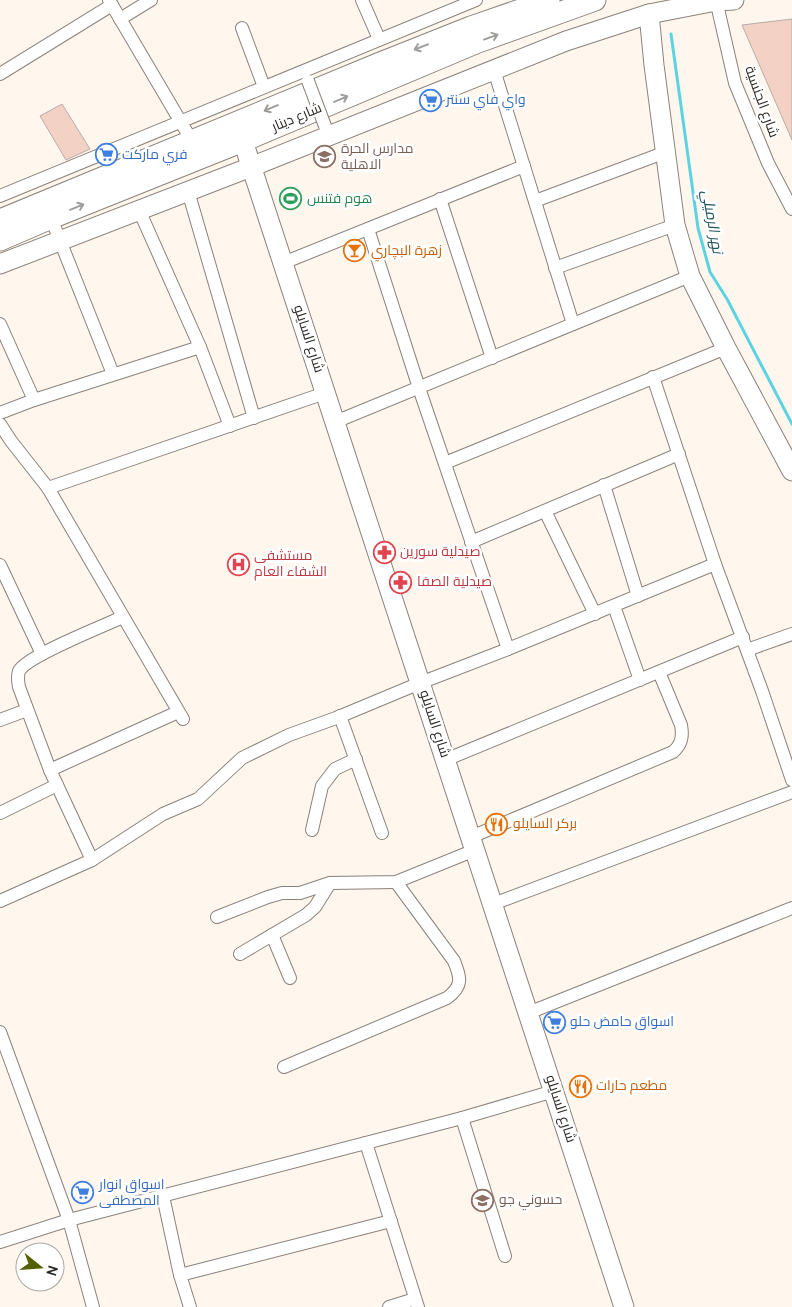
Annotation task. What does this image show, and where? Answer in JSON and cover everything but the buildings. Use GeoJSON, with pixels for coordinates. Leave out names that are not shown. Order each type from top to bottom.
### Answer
{"type":"FeatureCollection","features":[{"type":"Feature","properties":{"kind":"main road","name":"شارع دينار"},"geometry":{"type":"LineString","coordinates":[[2,208],[192,142],[369,67],[471,27],[549,0]]}},
{"type":"Feature","properties":{"kind":"main road","name":"شارع دينار"},"geometry":{"type":"LineString","coordinates":[[0,240],[243,141],[478,42],[595,0]]}},
{"type":"Feature","properties":{"kind":"street"},"geometry":{"type":"LineString","coordinates":[[120,19],[151,0]]}},
{"type":"Feature","properties":{"kind":"street"},"geometry":{"type":"LineString","coordinates":[[362,0],[379,39]]}},
{"type":"Feature","properties":{"kind":"street"},"geometry":{"type":"LineString","coordinates":[[2,208],[180,122],[460,3],[476,0]]}},
{"type":"Feature","properties":{"kind":"street"},"geometry":{"type":"LineString","coordinates":[[0,264],[566,42],[649,14],[722,0]]}},
{"type":"Feature","properties":{"kind":"street","name":"شارع الجنسية"},"geometry":{"type":"LineString","coordinates":[[722,0],[736,83],[768,163],[792,209]]}},
{"type":"Feature","properties":{"kind":"street"},"geometry":{"type":"LineString","coordinates":[[0,74],[111,2],[192,142]]}},
{"type":"Feature","properties":{"kind":"street"},"geometry":{"type":"LineString","coordinates":[[460,3],[471,27]]}},
{"type":"Feature","properties":{"kind":"street"},"geometry":{"type":"LineString","coordinates":[[649,14],[675,225],[690,276],[792,471]]}},
{"type":"Feature","properties":{"kind":"street"},"geometry":{"type":"LineString","coordinates":[[242,28],[264,87]]}},
{"type":"Feature","properties":{"kind":"street"},"geometry":{"type":"LineString","coordinates":[[494,70],[573,324]]}},
{"type":"Feature","properties":{"kind":"street"},"geometry":{"type":"LineString","coordinates":[[308,81],[325,126]]}},
{"type":"Feature","properties":{"kind":"street","name":"شارع السايلو"},"geometry":{"type":"LineString","coordinates":[[243,141],[624,1307]]}},
{"type":"Feature","properties":{"kind":"street"},"geometry":{"type":"LineString","coordinates":[[535,201],[666,152]]}},
{"type":"Feature","properties":{"kind":"street"},"geometry":{"type":"LineString","coordinates":[[283,263],[524,166]]}},
{"type":"Feature","properties":{"kind":"street"},"geometry":{"type":"LineString","coordinates":[[188,191],[254,418]]}},
{"type":"Feature","properties":{"kind":"street"},"geometry":{"type":"LineString","coordinates":[[440,199],[492,358]]}},
{"type":"Feature","properties":{"kind":"street"},"geometry":{"type":"LineString","coordinates":[[138,210],[200,347],[230,426]]}},
{"type":"Feature","properties":{"kind":"street"},"geometry":{"type":"LineString","coordinates":[[51,218],[113,374]]}},
{"type":"Feature","properties":{"kind":"street"},"geometry":{"type":"LineString","coordinates":[[556,268],[675,225]]}},
{"type":"Feature","properties":{"kind":"street"},"geometry":{"type":"LineString","coordinates":[[368,229],[419,388],[508,649]]}},
{"type":"Feature","properties":{"kind":"street"},"geometry":{"type":"LineString","coordinates":[[335,422],[690,276]]}},
{"type":"Feature","properties":{"kind":"street"},"geometry":{"type":"LineString","coordinates":[[0,324],[34,400]]}},
{"type":"Feature","properties":{"kind":"street"},"geometry":{"type":"LineString","coordinates":[[0,413],[34,400],[200,347]]}},
{"type":"Feature","properties":{"kind":"street"},"geometry":{"type":"LineString","coordinates":[[445,463],[726,348]]}},
{"type":"Feature","properties":{"kind":"street"},"geometry":{"type":"LineString","coordinates":[[653,377],[742,637],[786,743],[792,780]]}},
{"type":"Feature","properties":{"kind":"street"},"geometry":{"type":"LineString","coordinates":[[48,488],[325,393]]}},
{"type":"Feature","properties":{"kind":"street"},"geometry":{"type":"LineString","coordinates":[[0,424],[6,444],[48,488],[181,716],[50,770]]}},
{"type":"Feature","properties":{"kind":"street"},"geometry":{"type":"LineString","coordinates":[[471,542],[679,454]]}},
{"type":"Feature","properties":{"kind":"street"},"geometry":{"type":"LineString","coordinates":[[604,486],[638,596]]}},
{"type":"Feature","properties":{"kind":"street"},"geometry":{"type":"LineString","coordinates":[[545,511],[595,614]]}},
{"type":"Feature","properties":{"kind":"street"},"geometry":{"type":"LineString","coordinates":[[0,901],[92,860],[164,814],[198,799],[242,758],[289,735],[508,649],[716,564]]}},
{"type":"Feature","properties":{"kind":"street"},"geometry":{"type":"LineString","coordinates":[[0,565],[42,654]]}},
{"type":"Feature","properties":{"kind":"street"},"geometry":{"type":"LineString","coordinates":[[614,606],[640,680]]}},
{"type":"Feature","properties":{"kind":"street"},"geometry":{"type":"LineString","coordinates":[[92,860],[50,770],[17,678],[19,671],[25,664],[42,654],[123,617]]}},
{"type":"Feature","properties":{"kind":"street"},"geometry":{"type":"LineString","coordinates":[[747,650],[792,634]]}},
{"type":"Feature","properties":{"kind":"street"},"geometry":{"type":"LineString","coordinates":[[445,760],[742,637]]}},
{"type":"Feature","properties":{"kind":"street"},"geometry":{"type":"LineString","coordinates":[[218,918],[268,897],[282,893],[300,893],[330,883],[396,882],[473,844],[674,752],[682,739],[681,725],[659,672]]}},
{"type":"Feature","properties":{"kind":"street"},"geometry":{"type":"LineString","coordinates":[[0,720],[27,710]]}},
{"type":"Feature","properties":{"kind":"street"},"geometry":{"type":"LineString","coordinates":[[340,716],[382,833]]}},
{"type":"Feature","properties":{"kind":"street"},"geometry":{"type":"LineString","coordinates":[[312,830],[322,786],[335,770],[356,759]]}},
{"type":"Feature","properties":{"kind":"street"},"geometry":{"type":"LineString","coordinates":[[0,813],[57,785]]}},
{"type":"Feature","properties":{"kind":"street"},"geometry":{"type":"LineString","coordinates":[[492,904],[792,792]]}},
{"type":"Feature","properties":{"kind":"street"},"geometry":{"type":"LineString","coordinates":[[284,1068],[447,998],[456,992],[459,974],[454,961],[396,882]]}},
{"type":"Feature","properties":{"kind":"street"},"geometry":{"type":"LineString","coordinates":[[240,954],[306,915],[315,906],[330,883]]}},
{"type":"Feature","properties":{"kind":"street"},"geometry":{"type":"LineString","coordinates":[[528,1013],[792,908]]}},
{"type":"Feature","properties":{"kind":"street"},"geometry":{"type":"LineString","coordinates":[[272,935],[290,978]]}},
{"type":"Feature","properties":{"kind":"street"},"geometry":{"type":"LineString","coordinates":[[0,1032],[69,1220],[92,1307]]}},
{"type":"Feature","properties":{"kind":"street"},"geometry":{"type":"LineString","coordinates":[[0,1242],[69,1220],[462,1118],[554,1090]]}},
{"type":"Feature","properties":{"kind":"street"},"geometry":{"type":"LineString","coordinates":[[462,1118],[505,1256]]}},
{"type":"Feature","properties":{"kind":"street"},"geometry":{"type":"LineString","coordinates":[[366,1143],[417,1303],[389,1307]]}},
{"type":"Feature","properties":{"kind":"street"},"geometry":{"type":"LineString","coordinates":[[163,1196],[180,1275],[190,1307]]}},
{"type":"Feature","properties":{"kind":"street"},"geometry":{"type":"LineString","coordinates":[[180,1275],[390,1221]]}},
{"type":"Feature","properties":{"kind":"waterway","name":"نهر الرميلي"},"geometry":{"type":"LineString","coordinates":[[671,34],[698,228],[710,272],[727,299],[792,424]]}},
{"type":"Feature","properties":{"kind":"place","name":"واي فاي سنتر"},"geometry":{"type":"Point","coordinates":[430,100]}},
{"type":"Feature","properties":{"kind":"place","name":"فري ماركت"},"geometry":{"type":"Point","coordinates":[106,155]}},
{"type":"Feature","properties":{"kind":"place","name":"مدارس الحرة الاهلية"},"geometry":{"type":"Point","coordinates":[325,157]}},
{"type":"Feature","properties":{"kind":"place","name":"هوم فتنس"},"geometry":{"type":"Point","coordinates":[291,199]}},
{"type":"Feature","properties":{"kind":"place","name":"زهرة البچاري"},"geometry":{"type":"Point","coordinates":[355,251]}},
{"type":"Feature","properties":{"kind":"place","name":"صيدلية سورين"},"geometry":{"type":"Point","coordinates":[384,552]}},
{"type":"Feature","properties":{"kind":"place","name":"مستشفى الشفاء العام"},"geometry":{"type":"Point","coordinates":[238,564]}},
{"type":"Feature","properties":{"kind":"place","name":"صيدلية الصفا"},"geometry":{"type":"Point","coordinates":[401,582]}},
{"type":"Feature","properties":{"kind":"place","name":"بركر السايلو"},"geometry":{"type":"Point","coordinates":[497,824]}},
{"type":"Feature","properties":{"kind":"place","name":"اسواق حامض حلو"},"geometry":{"type":"Point","coordinates":[554,1022]}},
{"type":"Feature","properties":{"kind":"place","name":"مطعم حارات"},"geometry":{"type":"Point","coordinates":[580,1086]}},
{"type":"Feature","properties":{"kind":"place","name":"اسواق انوار المصطفى"},"geometry":{"type":"Point","coordinates":[83,1193]}},
{"type":"Feature","properties":{"kind":"place","name":"حسوني جو"},"geometry":{"type":"Point","coordinates":[483,1200]}}]}
